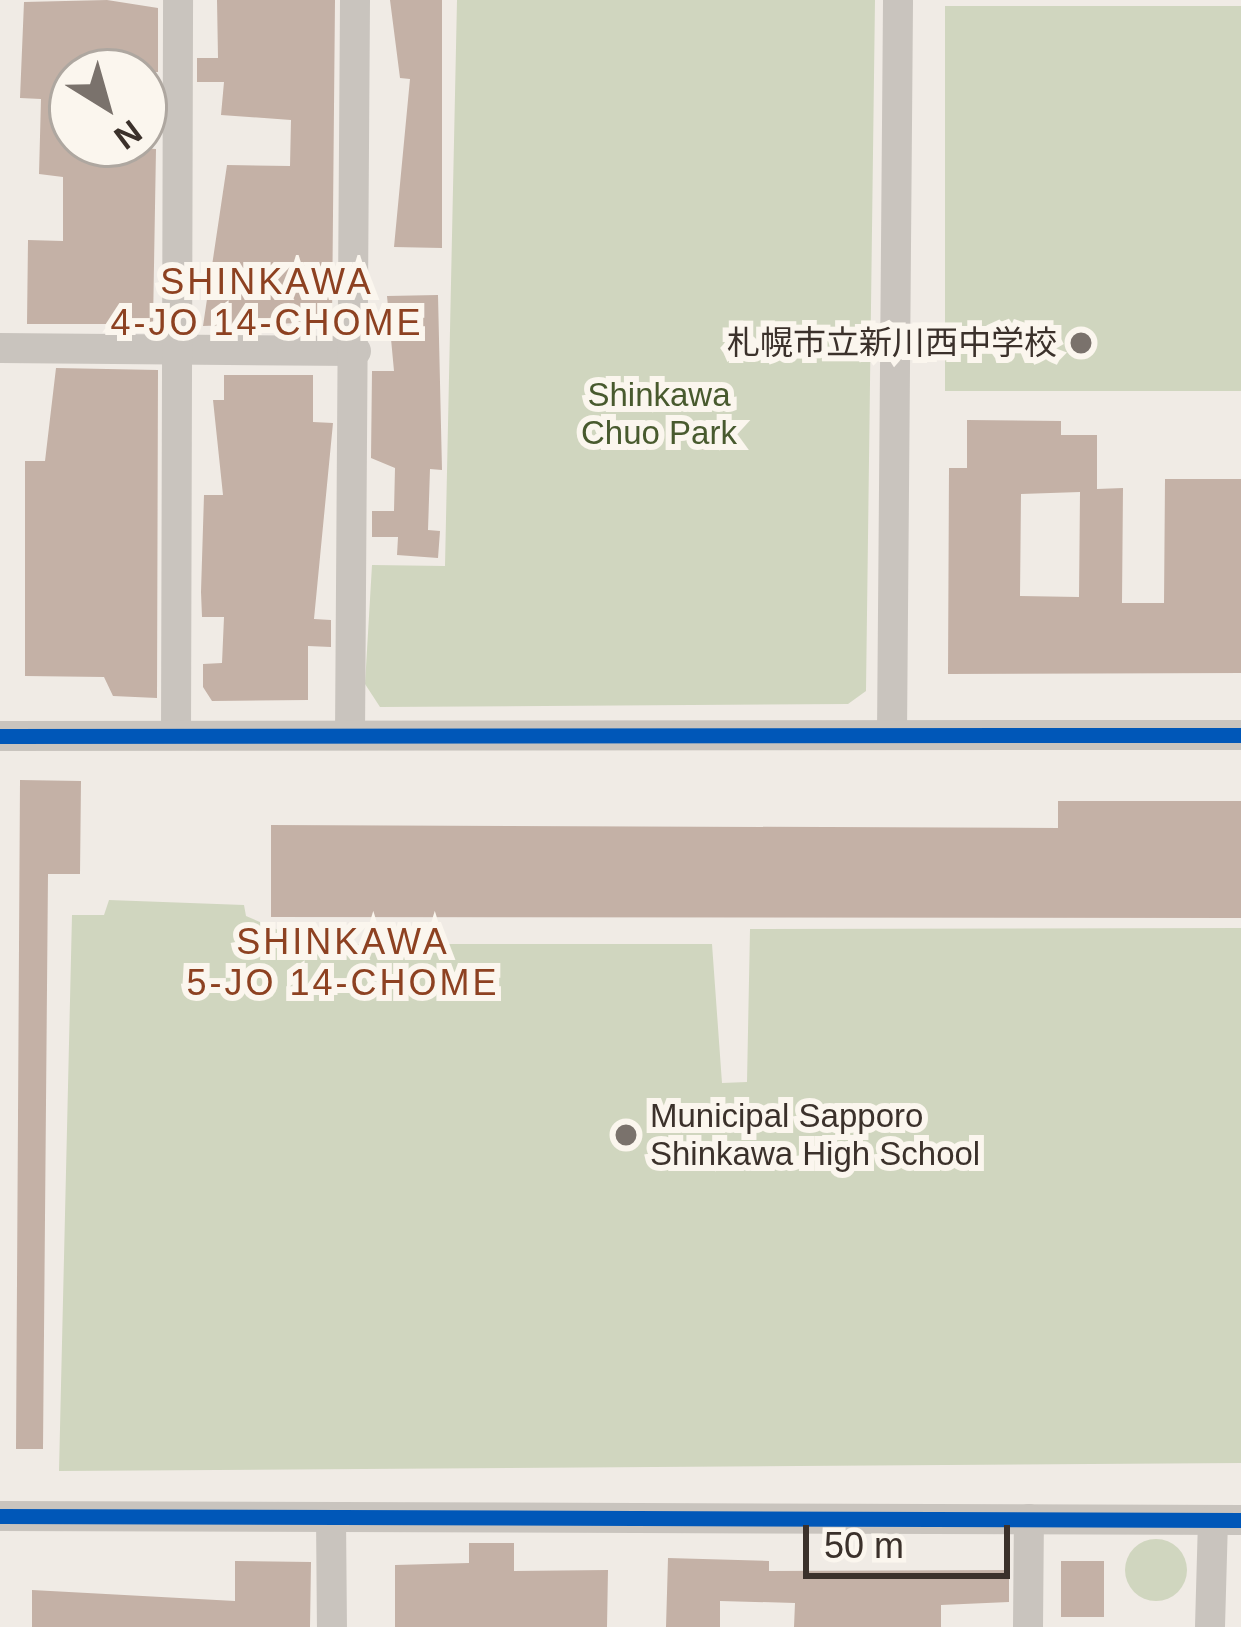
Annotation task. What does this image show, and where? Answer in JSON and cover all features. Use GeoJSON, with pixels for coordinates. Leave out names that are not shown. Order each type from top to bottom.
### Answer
{"type":"FeatureCollection","features":[{"type":"Feature","properties":{"kind":"street"},"geometry":{"type":"LineString","coordinates":[[176,736],[178,0]]}},
{"type":"Feature","properties":{"kind":"street"},"geometry":{"type":"LineString","coordinates":[[350,735],[355,0]]}},
{"type":"Feature","properties":{"kind":"street"},"geometry":{"type":"LineString","coordinates":[[892,734],[898,0]]}},
{"type":"Feature","properties":{"kind":"street"},"geometry":{"type":"LineString","coordinates":[[0,348],[356,350]]}},
{"type":"Feature","properties":{"kind":"street"},"geometry":{"type":"LineString","coordinates":[[0,736],[1241,735]]}},
{"type":"Feature","properties":{"kind":"street"},"geometry":{"type":"LineString","coordinates":[[0,1516],[1227,1520],[1210,1627]]}},
{"type":"Feature","properties":{"kind":"street"},"geometry":{"type":"LineString","coordinates":[[331,1517],[332,1627]]}},
{"type":"Feature","properties":{"kind":"street"},"geometry":{"type":"LineString","coordinates":[[1028,1627],[1029,1519]]}},
{"type":"Feature","properties":{"kind":"green space","name":"Shinkawa Chuo Park"},"geometry":{"type":"Polygon","coordinates":[[[457,0],[875,0],[866,691],[848,704],[380,707],[365,684],[372,565],[445,566],[457,0]]]}},
{"type":"Feature","properties":{"kind":"green space"},"geometry":{"type":"Polygon","coordinates":[[[945,6],[1241,6],[1241,391],[945,391],[945,6]]]}},
{"type":"Feature","properties":{"kind":"green space","name":"Municipal Sapporo Shinkawa High School"},"geometry":{"type":"Polygon","coordinates":[[[109,900],[244,905],[246,916],[311,944],[712,944],[722,1083],[747,1082],[750,929],[1241,928],[1241,1463],[59,1471],[72,915],[104,915],[109,900]]]}},
{"type":"Feature","properties":{"kind":"green space"},"geometry":{"type":"Polygon","coordinates":[[[1156,1539],[1178,1548],[1187,1570],[1178,1592],[1156,1601],[1134,1592],[1125,1570],[1134,1548],[1156,1539]]]}},
{"type":"Feature","properties":{"kind":"building"},"geometry":{"type":"Polygon","coordinates":[[[107,0],[158,8],[158,48],[48,48],[48,168],[156,168],[153,324],[27,324],[28,240],[63,241],[63,177],[39,174],[41,99],[20,98],[24,2],[107,0]]]}},
{"type":"Feature","properties":{"kind":"building"},"geometry":{"type":"Polygon","coordinates":[[[217,0],[335,0],[332,322],[203,326],[227,165],[290,166],[291,120],[221,115],[224,82],[197,82],[197,58],[218,58],[217,0]]]}},
{"type":"Feature","properties":{"kind":"building"},"geometry":{"type":"Polygon","coordinates":[[[390,0],[442,0],[442,248],[394,247],[410,79],[400,78],[390,0]]]}},
{"type":"Feature","properties":{"kind":"building"},"geometry":{"type":"Polygon","coordinates":[[[438,295],[442,470],[430,469],[428,530],[440,531],[438,558],[397,555],[398,537],[372,537],[372,511],[394,511],[395,468],[371,458],[372,371],[394,371],[387,296],[438,295]]]}},
{"type":"Feature","properties":{"kind":"building"},"geometry":{"type":"Polygon","coordinates":[[[56,368],[158,370],[157,698],[113,696],[104,677],[25,676],[25,461],[45,461],[56,368]]]}},
{"type":"Feature","properties":{"kind":"building"},"geometry":{"type":"Polygon","coordinates":[[[224,375],[313,375],[313,422],[333,423],[314,619],[331,620],[331,647],[308,646],[308,700],[212,701],[203,687],[203,664],[222,663],[224,617],[202,617],[201,592],[204,495],[223,495],[213,400],[224,400],[224,375]]]}},
{"type":"Feature","properties":{"kind":"building"},"geometry":{"type":"Polygon","coordinates":[[[967,420],[1061,421],[1061,435],[1097,435],[1097,489],[1123,488],[1122,603],[1164,603],[1165,479],[1241,479],[1241,673],[948,674],[949,468],[967,468],[967,420]],[[1080,492],[1021,494],[1020,596],[1079,597],[1080,492]]]}},
{"type":"Feature","properties":{"kind":"building"},"geometry":{"type":"Polygon","coordinates":[[[20,780],[81,781],[80,874],[48,874],[43,1449],[16,1449],[20,780]]]}},
{"type":"Feature","properties":{"kind":"building"},"geometry":{"type":"Polygon","coordinates":[[[1058,801],[1241,801],[1241,918],[271,917],[271,825],[1058,828],[1058,801]]]}},
{"type":"Feature","properties":{"kind":"building"},"geometry":{"type":"Polygon","coordinates":[[[469,1543],[514,1543],[514,1571],[608,1570],[607,1627],[395,1627],[395,1565],[469,1563],[469,1543]]]}},
{"type":"Feature","properties":{"kind":"building"},"geometry":{"type":"Polygon","coordinates":[[[668,1558],[769,1561],[769,1571],[1009,1570],[1009,1602],[941,1605],[941,1627],[794,1627],[795,1603],[720,1601],[720,1627],[666,1627],[668,1558]]]}},
{"type":"Feature","properties":{"kind":"building"},"geometry":{"type":"Polygon","coordinates":[[[235,1561],[311,1562],[310,1627],[32,1627],[32,1590],[235,1601],[235,1561]]]}},
{"type":"Feature","properties":{"kind":"building"},"geometry":{"type":"Polygon","coordinates":[[[1061,1561],[1104,1561],[1104,1617],[1061,1617],[1061,1561]]]}},
{"type":"Feature","properties":{"kind":"cycle path"},"geometry":{"type":"LineString","coordinates":[[0,736],[1241,735]]}},
{"type":"Feature","properties":{"kind":"cycle path"},"geometry":{"type":"LineString","coordinates":[[0,1516],[1241,1520]]}},
{"type":"Feature","properties":{"kind":"place","name":"札幌市立新川西中学校"},"geometry":{"type":"Point","coordinates":[1081,343]}},
{"type":"Feature","properties":{"kind":"place","name":"Municipal Sapporo Shinkawa High School"},"geometry":{"type":"Point","coordinates":[626,1135]}},
{"type":"Feature","properties":{"kind":"district","name":"SHINKAWA 4-JO 14-CHOME"},"geometry":{"type":"Point","coordinates":[267,302]}},
{"type":"Feature","properties":{"kind":"district","name":"SHINKAWA 5-JO 14-CHOME"},"geometry":{"type":"Point","coordinates":[343,962]}}]}
